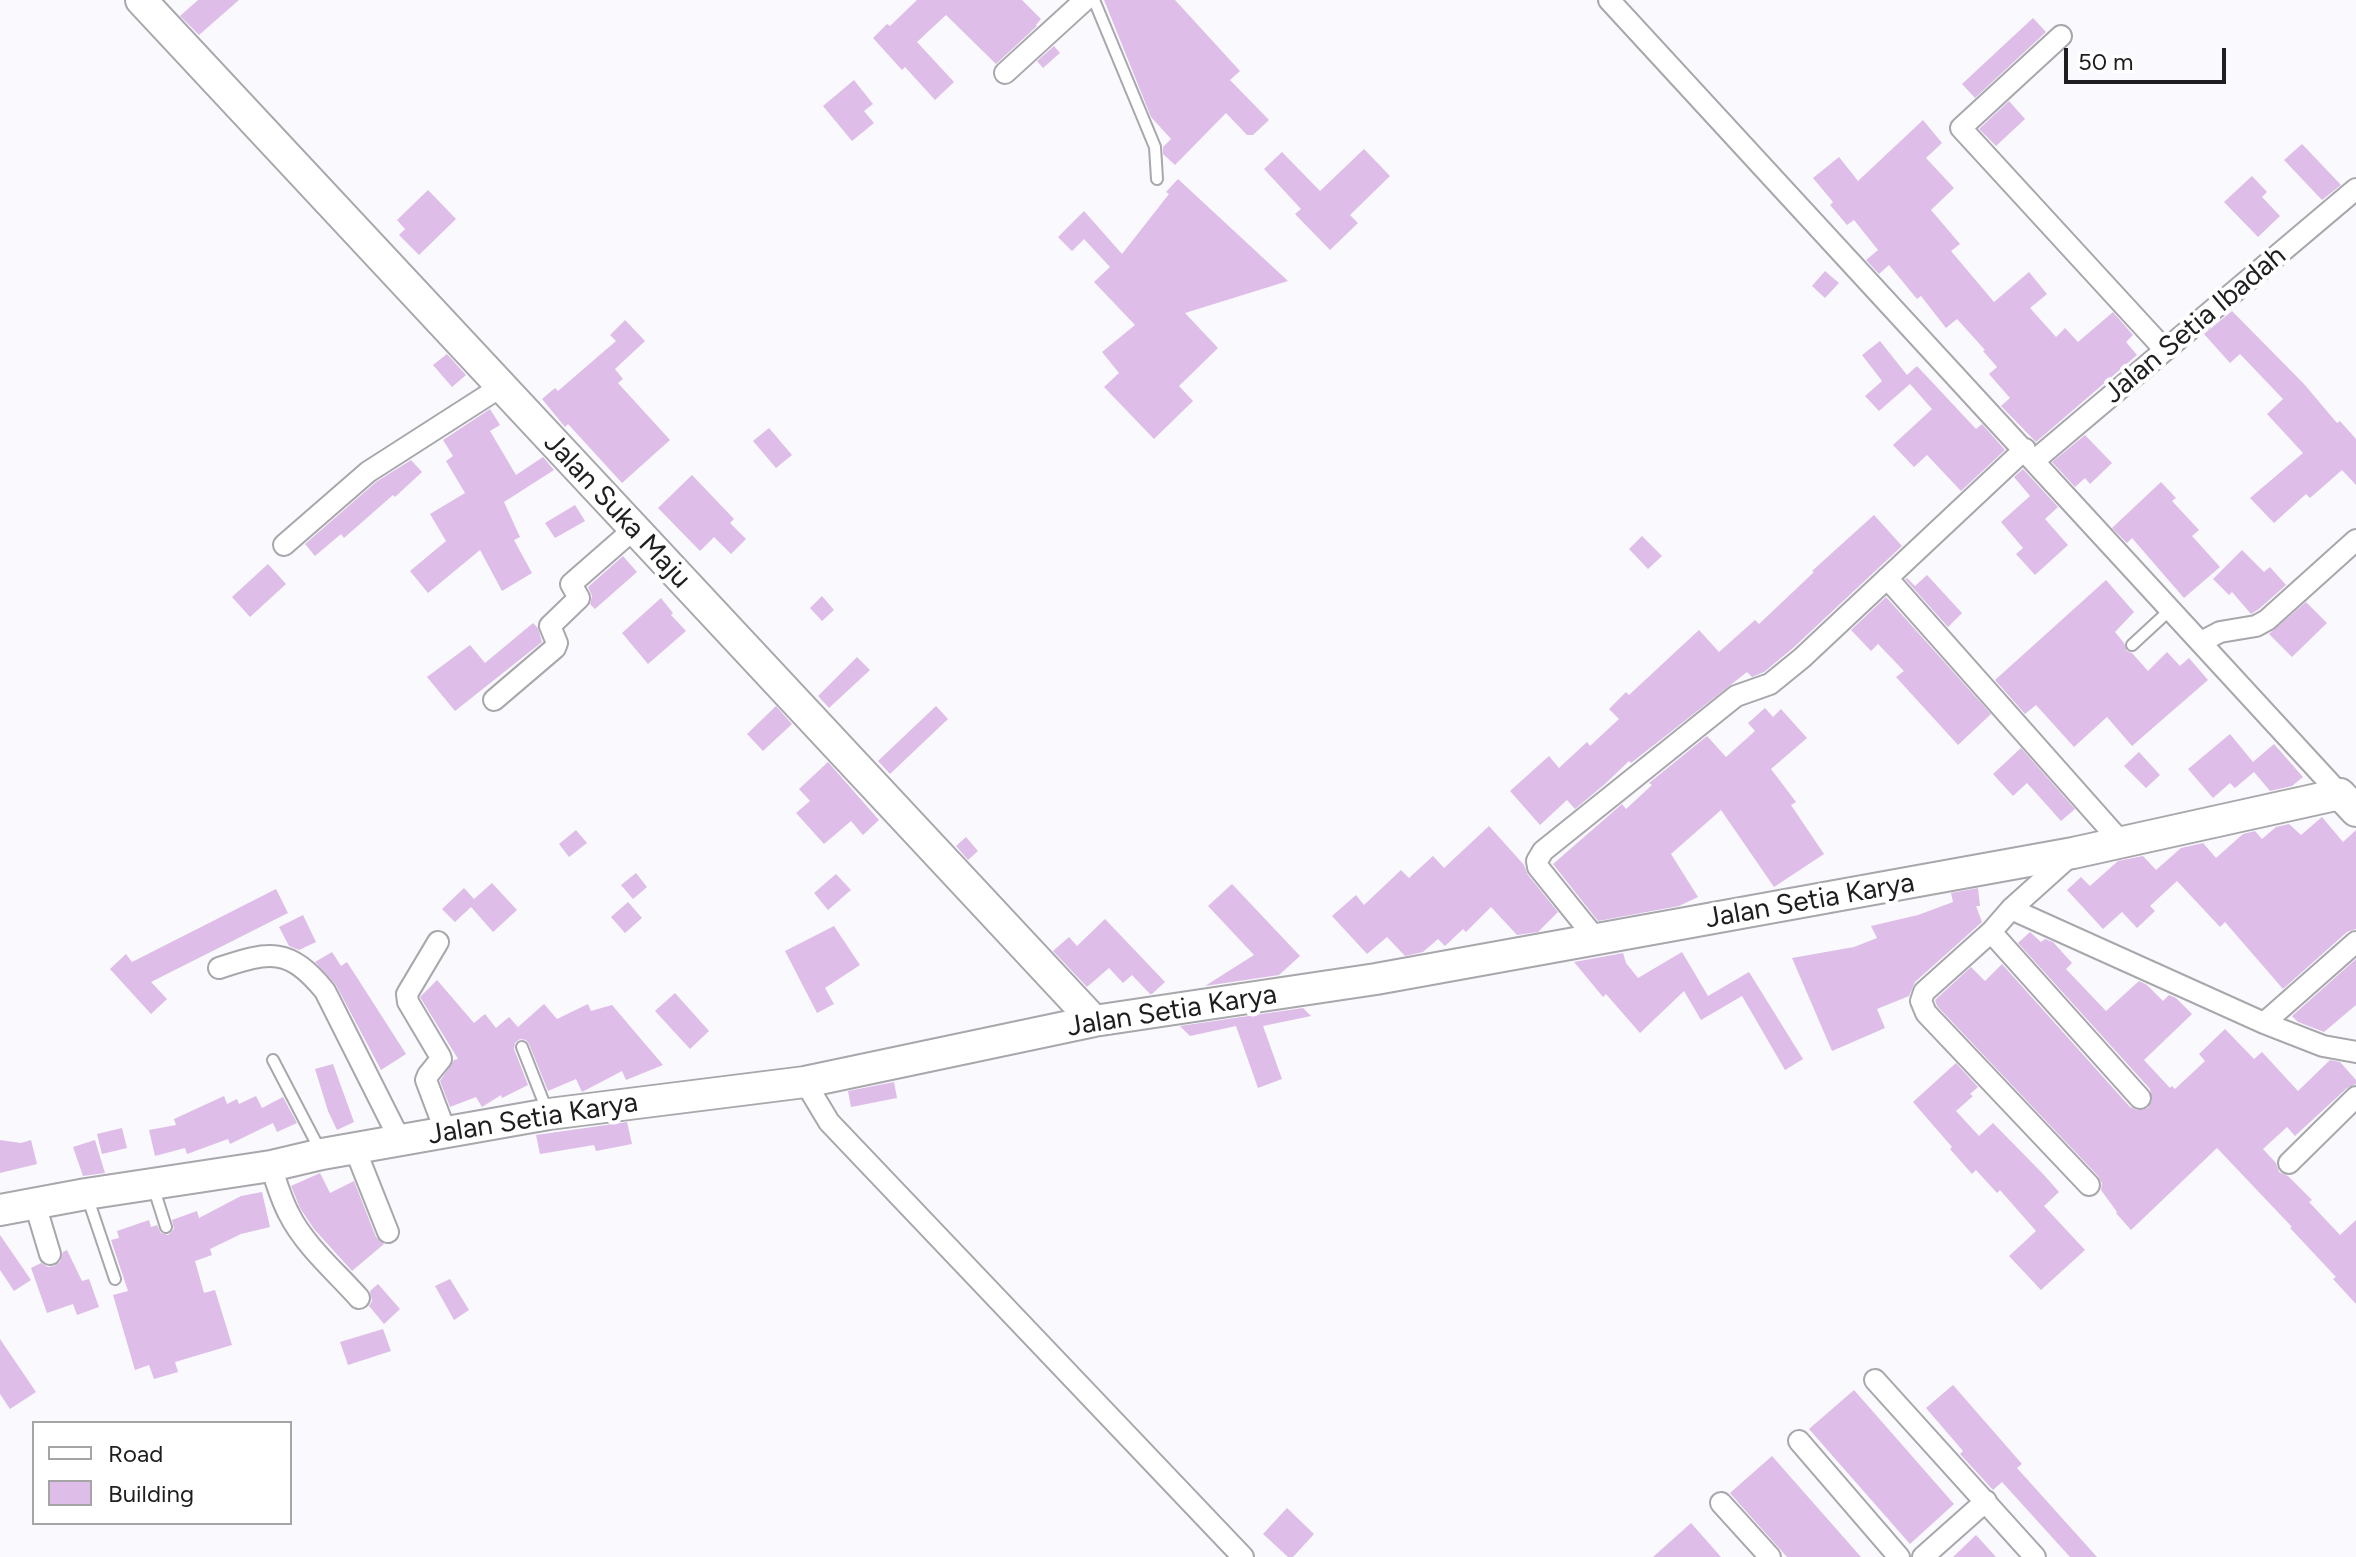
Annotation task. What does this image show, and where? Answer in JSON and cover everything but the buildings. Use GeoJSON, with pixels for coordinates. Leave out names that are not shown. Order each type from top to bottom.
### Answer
{"type":"FeatureCollection","features":[{"type":"Feature","properties":{"kind":"main road","name":"Jalan Suka Maju"},"geometry":{"type":"LineString","coordinates":[[154,4],[634,529],[1094,1021]]}},
{"type":"Feature","properties":{"kind":"main road","name":"Jalan Setia Karya"},"geometry":{"type":"LineString","coordinates":[[0,1210],[271,1166],[322,1154],[549,1114],[817,1104],[1094,1021],[1376,979],[2348,802]]}},
{"type":"Feature","properties":{"kind":"street"},"geometry":{"type":"LineString","coordinates":[[1005,73],[1085,0]]}},
{"type":"Feature","properties":{"kind":"street"},"geometry":{"type":"LineString","coordinates":[[1609,0],[2348,802]]}},
{"type":"Feature","properties":{"kind":"street"},"geometry":{"type":"LineString","coordinates":[[2061,36],[1961,128],[2165,350]]}},
{"type":"Feature","properties":{"kind":"street","name":"Jalan Setia Ibadah"},"geometry":{"type":"LineString","coordinates":[[1596,939],[1538,867],[1537,861],[1543,851],[1736,696],[1770,684],[1802,658],[1887,578],[2030,455],[2165,350],[2356,189]]}},
{"type":"Feature","properties":{"kind":"street"},"geometry":{"type":"LineString","coordinates":[[284,545],[368,472],[502,386]]}},
{"type":"Feature","properties":{"kind":"street"},"geometry":{"type":"LineString","coordinates":[[494,700],[555,648],[557,643],[550,626],[579,598],[571,584],[634,529]]}},
{"type":"Feature","properties":{"kind":"street"},"geometry":{"type":"LineString","coordinates":[[2201,642],[2220,632],[2256,626],[2267,620],[2356,540]]}},
{"type":"Feature","properties":{"kind":"street"},"geometry":{"type":"LineString","coordinates":[[1887,578],[2122,843]]}},
{"type":"Feature","properties":{"kind":"street"},"geometry":{"type":"LineString","coordinates":[[2073,853],[1924,992],[1921,1001],[1926,1013],[2089,1185]]}},
{"type":"Feature","properties":{"kind":"street"},"geometry":{"type":"LineString","coordinates":[[2011,909],[2264,1023],[2323,1046],[2356,1052]]}},
{"type":"Feature","properties":{"kind":"street"},"geometry":{"type":"LineString","coordinates":[[1991,932],[2140,1098]]}},
{"type":"Feature","properties":{"kind":"street"},"geometry":{"type":"LineString","coordinates":[[438,942],[407,994],[408,1002],[440,1056],[439,1063],[426,1080],[446,1133]]}},
{"type":"Feature","properties":{"kind":"street"},"geometry":{"type":"LineString","coordinates":[[2264,1023],[2356,942]]}},
{"type":"Feature","properties":{"kind":"street"},"geometry":{"type":"LineString","coordinates":[[219,968],[255,956],[276,955],[299,964],[314,977],[325,991],[400,1140]]}},
{"type":"Feature","properties":{"kind":"street"},"geometry":{"type":"LineString","coordinates":[[2289,1163],[2356,1097]]}},
{"type":"Feature","properties":{"kind":"street"},"geometry":{"type":"LineString","coordinates":[[817,1104],[1243,1557]]}},
{"type":"Feature","properties":{"kind":"street"},"geometry":{"type":"LineString","coordinates":[[355,1149],[388,1232]]}},
{"type":"Feature","properties":{"kind":"street"},"geometry":{"type":"LineString","coordinates":[[271,1166],[292,1219],[359,1298]]}},
{"type":"Feature","properties":{"kind":"street"},"geometry":{"type":"LineString","coordinates":[[35,1204],[50,1254]]}},
{"type":"Feature","properties":{"kind":"street"},"geometry":{"type":"LineString","coordinates":[[1875,1380],[2035,1557]]}},
{"type":"Feature","properties":{"kind":"street"},"geometry":{"type":"LineString","coordinates":[[1799,1441],[1899,1557]]}},
{"type":"Feature","properties":{"kind":"street"},"geometry":{"type":"LineString","coordinates":[[1923,1557],[1986,1501]]}},
{"type":"Feature","properties":{"kind":"street"},"geometry":{"type":"LineString","coordinates":[[1721,1503],[1770,1557]]}},
{"type":"Feature","properties":{"kind":"lane"},"geometry":{"type":"LineString","coordinates":[[1094,0],[1155,147],[1157,179]]}},
{"type":"Feature","properties":{"kind":"lane"},"geometry":{"type":"LineString","coordinates":[[2132,645],[2171,609]]}},
{"type":"Feature","properties":{"kind":"lane"},"geometry":{"type":"LineString","coordinates":[[522,1047],[549,1114]]}},
{"type":"Feature","properties":{"kind":"lane"},"geometry":{"type":"LineString","coordinates":[[273,1060],[322,1154]]}},
{"type":"Feature","properties":{"kind":"lane"},"geometry":{"type":"LineString","coordinates":[[152,1184],[166,1227]]}},
{"type":"Feature","properties":{"kind":"lane"},"geometry":{"type":"LineString","coordinates":[[86,1194],[115,1279]]}}]}
